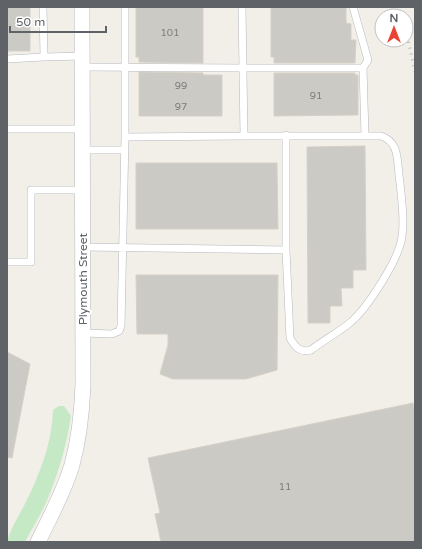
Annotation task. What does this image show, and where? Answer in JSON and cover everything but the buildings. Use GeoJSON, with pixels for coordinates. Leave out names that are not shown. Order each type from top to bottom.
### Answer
{"type":"FeatureCollection","features":[{"type":"Feature","properties":{"kind":"street","name":"Plymouth Street"},"geometry":{"type":"LineString","coordinates":[[38,542],[60,497],[72,466],[82,411],[82,7]]}},
{"type":"Feature","properties":{"kind":"lane"},"geometry":{"type":"LineString","coordinates":[[43,7],[44,57]]}},
{"type":"Feature","properties":{"kind":"lane"},"geometry":{"type":"LineString","coordinates":[[83,333],[112,334],[119,331],[121,326],[125,137],[125,7]]}},
{"type":"Feature","properties":{"kind":"lane"},"geometry":{"type":"LineString","coordinates":[[242,7],[244,136]]}},
{"type":"Feature","properties":{"kind":"lane"},"geometry":{"type":"LineString","coordinates":[[354,7],[368,60],[363,68],[365,135]]}},
{"type":"Feature","properties":{"kind":"lane"},"geometry":{"type":"LineString","coordinates":[[7,58],[44,57],[124,67],[363,68]]}},
{"type":"Feature","properties":{"kind":"lane"},"geometry":{"type":"LineString","coordinates":[[7,130],[82,129]]}},
{"type":"Feature","properties":{"kind":"lane"},"geometry":{"type":"LineString","coordinates":[[125,137],[286,135],[365,135],[381,136],[388,139],[393,144],[396,152],[401,197],[402,235],[393,263],[373,295],[351,321],[310,350],[306,351],[300,351],[296,348],[290,334],[286,250],[286,135]]}},
{"type":"Feature","properties":{"kind":"lane"},"geometry":{"type":"LineString","coordinates":[[83,150],[124,150]]}},
{"type":"Feature","properties":{"kind":"lane"},"geometry":{"type":"LineString","coordinates":[[7,262],[31,262],[31,190],[83,190]]}},
{"type":"Feature","properties":{"kind":"lane"},"geometry":{"type":"LineString","coordinates":[[83,247],[286,250]]}},
{"type":"Feature","properties":{"kind":"green space"},"geometry":{"type":"Polygon","coordinates":[[[59,406],[64,406],[71,416],[63,455],[54,484],[45,506],[25,542],[7,542],[12,528],[30,495],[40,471],[50,435],[53,410],[59,406]]]}},
{"type":"Feature","properties":{"kind":"railway"},"geometry":{"type":"LineString","coordinates":[[410,48],[415,72]]}}]}
